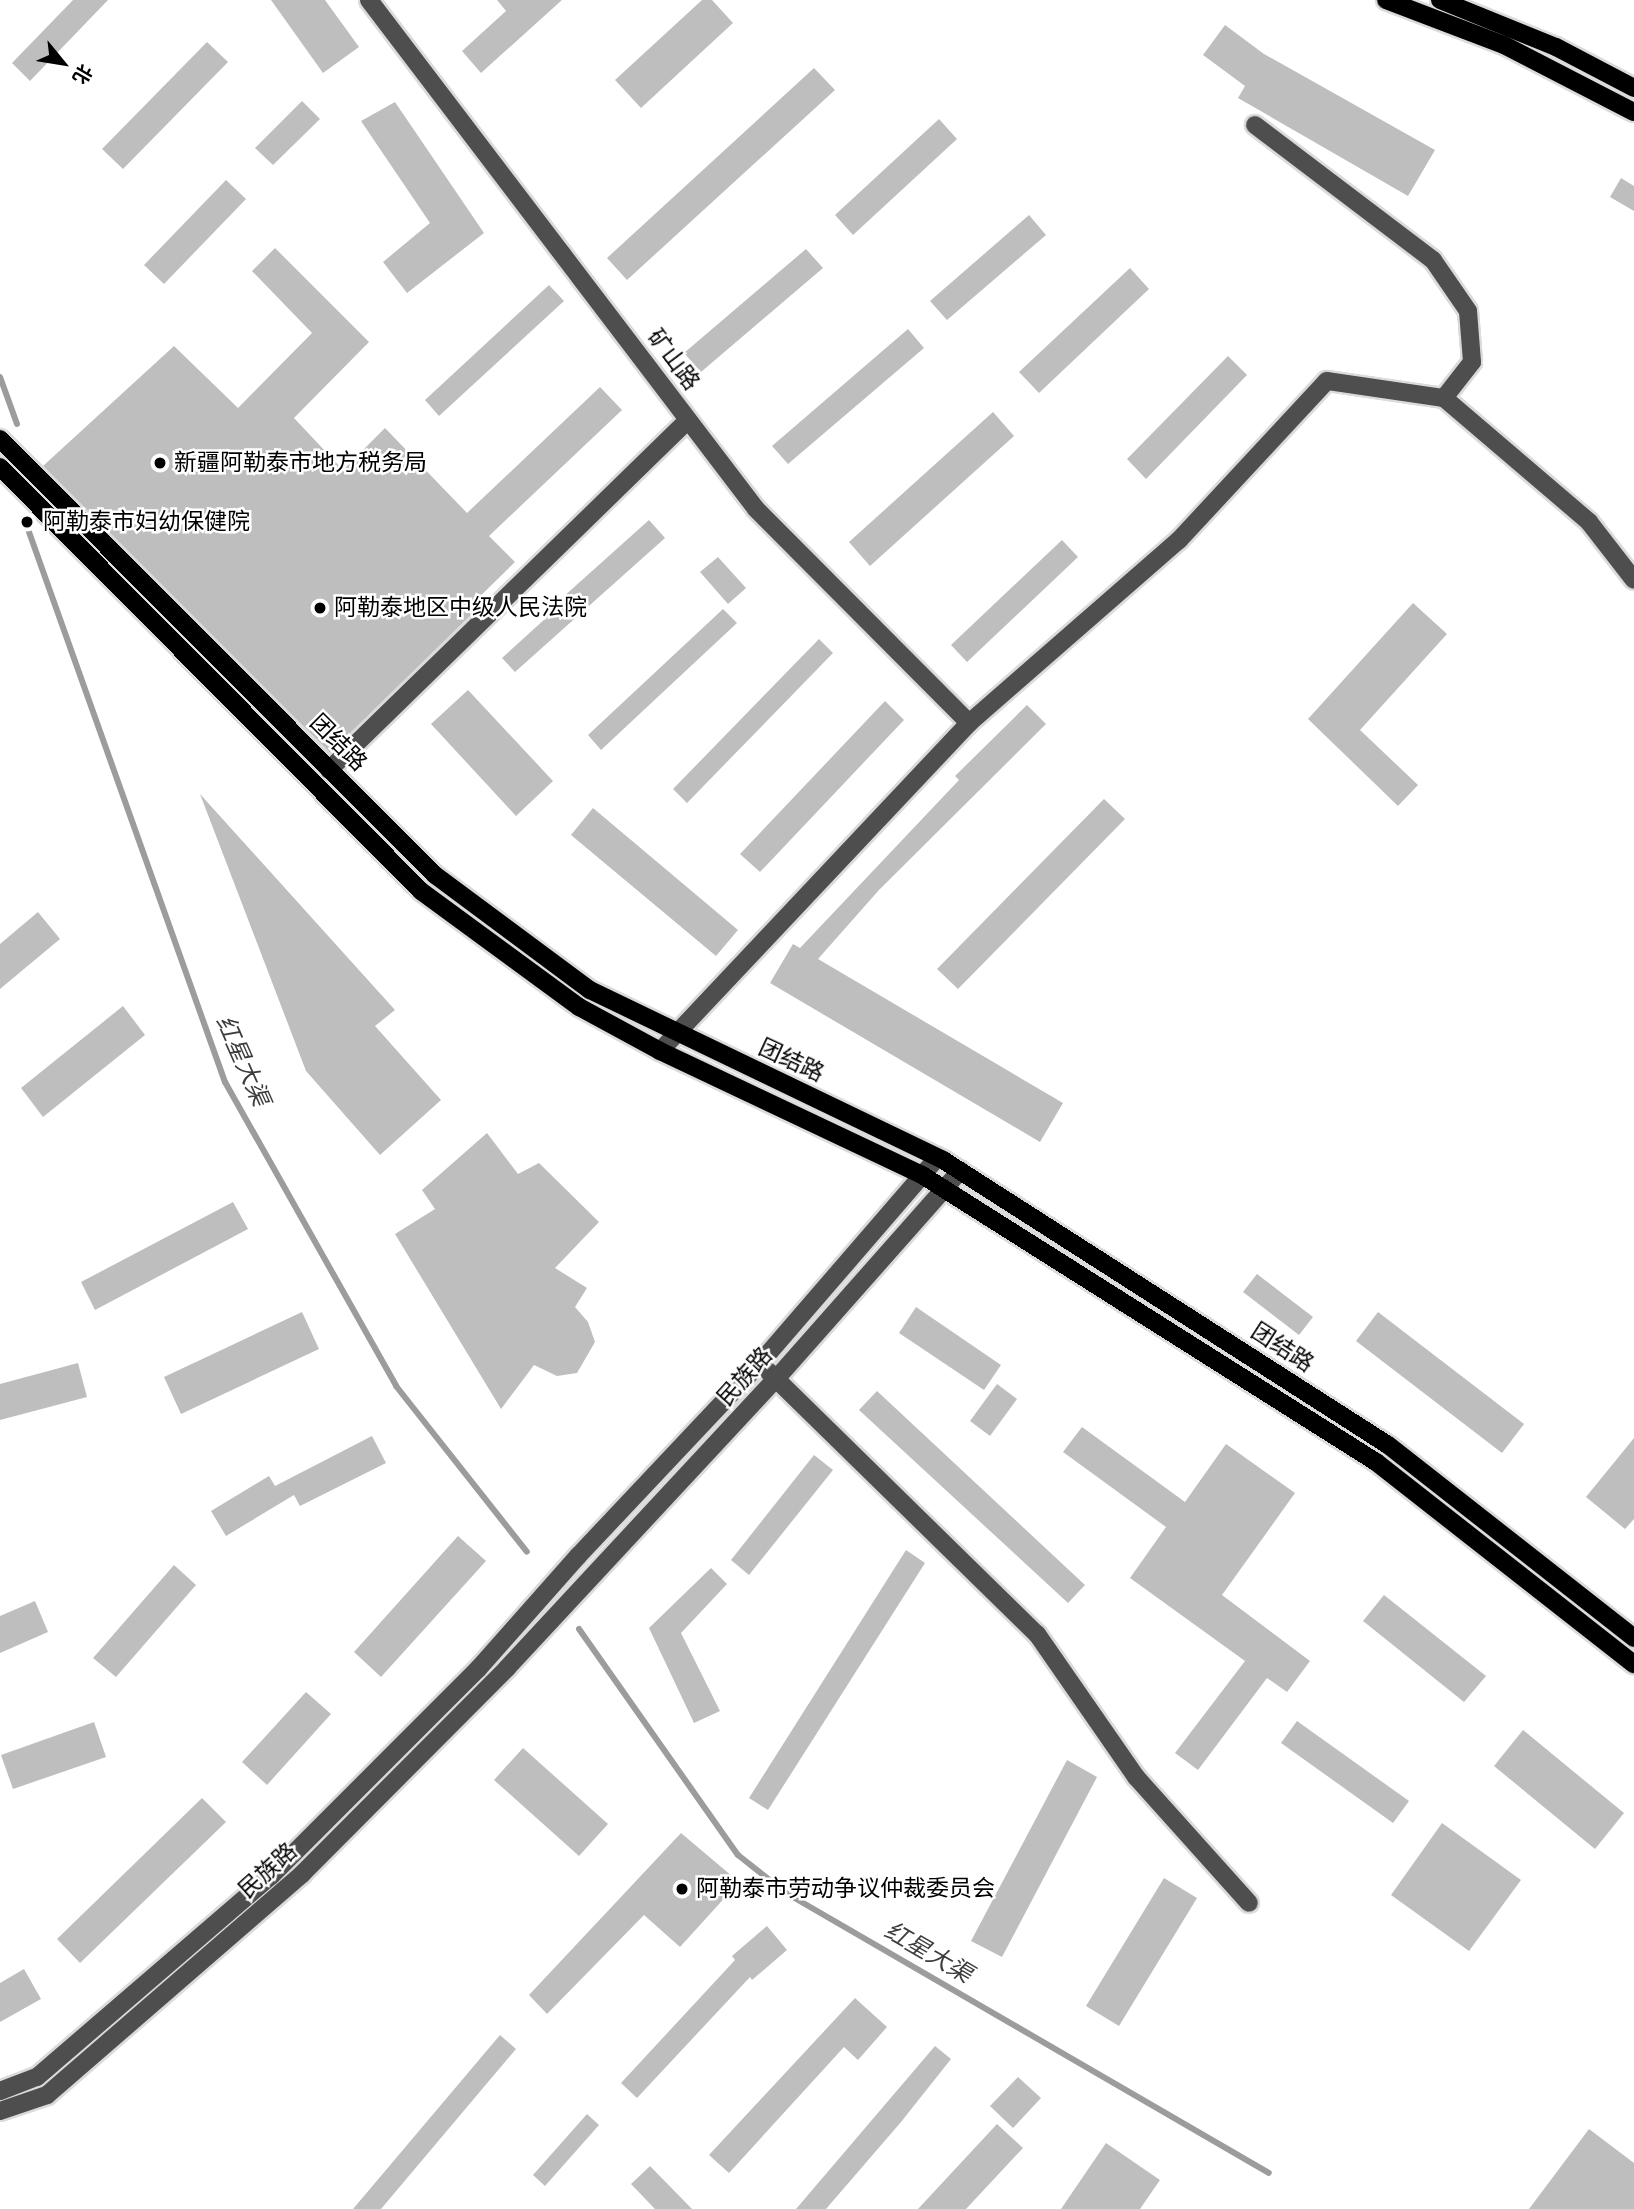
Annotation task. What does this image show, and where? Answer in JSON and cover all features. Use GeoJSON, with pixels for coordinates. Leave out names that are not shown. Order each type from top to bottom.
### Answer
{"type":"FeatureCollection","features":[{"type":"Feature","properties":{"kind":"main road"},"geometry":{"type":"LineString","coordinates":[[1386,0],[1504,45],[1634,112]]}},
{"type":"Feature","properties":{"kind":"main road"},"geometry":{"type":"LineString","coordinates":[[1440,0],[1556,47],[1634,88]]}},
{"type":"Feature","properties":{"kind":"main road","name":"团结路"},"geometry":{"type":"LineString","coordinates":[[5,444],[435,876],[590,990],[960,1171],[1388,1445],[1634,1638]]}},
{"type":"Feature","properties":{"kind":"main road","name":"团结路"},"geometry":{"type":"LineString","coordinates":[[0,467],[421,891],[579,1007],[660,1051],[922,1175],[942,1187],[1376,1462],[1634,1664]]}},
{"type":"Feature","properties":{"kind":"street","name":"矿山路"},"geometry":{"type":"LineString","coordinates":[[369,0],[756,509],[969,723]]}},
{"type":"Feature","properties":{"kind":"street"},"geometry":{"type":"LineString","coordinates":[[1255,125],[1433,260],[1468,312],[1472,362],[1444,398]]}},
{"type":"Feature","properties":{"kind":"street"},"geometry":{"type":"LineString","coordinates":[[660,1051],[969,723],[1179,540],[1327,381],[1444,398],[1589,522],[1634,580]]}},
{"type":"Feature","properties":{"kind":"street"},"geometry":{"type":"LineString","coordinates":[[329,770],[688,420]]}},
{"type":"Feature","properties":{"kind":"street","name":"民族路"},"geometry":{"type":"LineString","coordinates":[[0,2091],[37,2077],[271,1876],[478,1669],[760,1363],[937,1158]]}},
{"type":"Feature","properties":{"kind":"street","name":"民族路"},"geometry":{"type":"LineString","coordinates":[[0,2111],[47,2095],[302,1874],[561,1611],[776,1379],[942,1187],[960,1171]]}},
{"type":"Feature","properties":{"kind":"street"},"geometry":{"type":"LineString","coordinates":[[760,1363],[1037,1634],[1136,1777],[1249,1903]]}},
{"type":"Feature","properties":{"kind":"building"},"geometry":{"type":"Polygon","coordinates":[[[73,0],[108,0],[30,81],[12,63],[73,0]]]}},
{"type":"Feature","properties":{"kind":"building"},"geometry":{"type":"Polygon","coordinates":[[[271,0],[325,0],[359,47],[323,73],[271,0]]]}},
{"type":"Feature","properties":{"kind":"building"},"geometry":{"type":"Polygon","coordinates":[[[497,0],[562,0],[481,73],[462,51],[506,11],[497,0]]]}},
{"type":"Feature","properties":{"kind":"building"},"geometry":{"type":"Polygon","coordinates":[[[702,0],[712,0],[733,23],[641,108],[615,80],[702,0]]]}},
{"type":"Feature","properties":{"kind":"building"},"geometry":{"type":"Polygon","coordinates":[[[1225,25],[1264,54],[1435,150],[1408,196],[1238,98],[1245,86],[1203,55],[1225,25]]]}},
{"type":"Feature","properties":{"kind":"building"},"geometry":{"type":"Polygon","coordinates":[[[207,42],[228,62],[123,169],[102,149],[207,42]]]}},
{"type":"Feature","properties":{"kind":"building"},"geometry":{"type":"Polygon","coordinates":[[[814,68],[835,90],[627,280],[607,258],[814,68]]]}},
{"type":"Feature","properties":{"kind":"building"},"geometry":{"type":"Polygon","coordinates":[[[302,101],[320,119],[273,165],[255,148],[302,101]]]}},
{"type":"Feature","properties":{"kind":"building"},"geometry":{"type":"Polygon","coordinates":[[[395,102],[484,233],[407,293],[383,262],[430,223],[361,121],[395,102]]]}},
{"type":"Feature","properties":{"kind":"building"},"geometry":{"type":"Polygon","coordinates":[[[939,119],[957,139],[853,235],[835,215],[939,119]]]}},
{"type":"Feature","properties":{"kind":"building"},"geometry":{"type":"Polygon","coordinates":[[[1621,178],[1634,186],[1634,211],[1610,197],[1621,178]]]}},
{"type":"Feature","properties":{"kind":"building"},"geometry":{"type":"Polygon","coordinates":[[[226,180],[246,199],[164,284],[144,265],[226,180]]]}},
{"type":"Feature","properties":{"kind":"building"},"geometry":{"type":"Polygon","coordinates":[[[1029,215],[1046,235],[947,320],[930,301],[1029,215]]]}},
{"type":"Feature","properties":{"kind":"building"},"geometry":{"type":"Polygon","coordinates":[[[275,248],[369,342],[294,418],[343,470],[385,428],[467,513],[600,387],[622,410],[489,536],[515,562],[469,607],[474,612],[330,753],[43,466],[174,346],[238,408],[312,333],[252,271],[275,248]]]}},
{"type":"Feature","properties":{"kind":"building"},"geometry":{"type":"Polygon","coordinates":[[[806,249],[823,268],[701,372],[684,353],[806,249]]]}},
{"type":"Feature","properties":{"kind":"building"},"geometry":{"type":"Polygon","coordinates":[[[1130,268],[1149,289],[1039,393],[1019,372],[1130,268]]]}},
{"type":"Feature","properties":{"kind":"building"},"geometry":{"type":"Polygon","coordinates":[[[549,285],[564,301],[439,416],[425,400],[549,285]]]}},
{"type":"Feature","properties":{"kind":"building"},"geometry":{"type":"Polygon","coordinates":[[[908,329],[924,348],[788,464],[772,446],[908,329]]]}},
{"type":"Feature","properties":{"kind":"building"},"geometry":{"type":"Polygon","coordinates":[[[1228,356],[1247,375],[1146,479],[1127,459],[1228,356]]]}},
{"type":"Feature","properties":{"kind":"building"},"geometry":{"type":"Polygon","coordinates":[[[993,412],[1014,436],[870,566],[849,542],[993,412]]]}},
{"type":"Feature","properties":{"kind":"building"},"geometry":{"type":"Polygon","coordinates":[[[649,520],[665,538],[515,672],[502,658],[546,618],[543,615],[649,520]]]}},
{"type":"Feature","properties":{"kind":"building"},"geometry":{"type":"Polygon","coordinates":[[[1062,540],[1078,557],[967,662],[951,645],[1062,540]]]}},
{"type":"Feature","properties":{"kind":"building"},"geometry":{"type":"Polygon","coordinates":[[[718,557],[746,588],[728,604],[700,572],[718,557]]]}},
{"type":"Feature","properties":{"kind":"building"},"geometry":{"type":"Polygon","coordinates":[[[1413,603],[1447,634],[1360,730],[1418,785],[1398,806],[1308,719],[1413,603]]]}},
{"type":"Feature","properties":{"kind":"building"},"geometry":{"type":"Polygon","coordinates":[[[723,609],[737,623],[601,750],[588,735],[723,609]]]}},
{"type":"Feature","properties":{"kind":"building"},"geometry":{"type":"Polygon","coordinates":[[[819,639],[833,653],[687,803],[673,789],[819,639]]]}},
{"type":"Feature","properties":{"kind":"building"},"geometry":{"type":"Polygon","coordinates":[[[468,690],[553,781],[516,816],[431,724],[468,690]]]}},
{"type":"Feature","properties":{"kind":"building"},"geometry":{"type":"Polygon","coordinates":[[[885,701],[904,720],[760,872],[740,854],[885,701]]]}},
{"type":"Feature","properties":{"kind":"building"},"geometry":{"type":"Polygon","coordinates":[[[1027,705],[1046,724],[879,890],[818,959],[1063,1103],[1040,1142],[770,983],[793,944],[800,948],[959,780],[955,776],[1027,705]]]}},
{"type":"Feature","properties":{"kind":"building"},"geometry":{"type":"Polygon","coordinates":[[[200,794],[395,1010],[375,1026],[441,1100],[380,1155],[306,1071],[200,794]]]}},
{"type":"Feature","properties":{"kind":"building"},"geometry":{"type":"Polygon","coordinates":[[[1104,799],[1125,819],[958,989],[937,969],[1104,799]]]}},
{"type":"Feature","properties":{"kind":"building"},"geometry":{"type":"Polygon","coordinates":[[[593,808],[738,930],[716,956],[571,835],[593,808]]]}},
{"type":"Feature","properties":{"kind":"building"},"geometry":{"type":"Polygon","coordinates":[[[38,912],[60,939],[0,989],[0,944],[38,912]]]}},
{"type":"Feature","properties":{"kind":"building"},"geometry":{"type":"Polygon","coordinates":[[[123,1006],[145,1035],[43,1117],[21,1088],[123,1006]]]}},
{"type":"Feature","properties":{"kind":"building"},"geometry":{"type":"Polygon","coordinates":[[[487,1133],[518,1174],[539,1163],[599,1222],[555,1268],[587,1288],[575,1307],[588,1322],[595,1342],[577,1373],[557,1376],[534,1365],[501,1409],[395,1234],[435,1209],[422,1190],[487,1133]]]}},
{"type":"Feature","properties":{"kind":"building"},"geometry":{"type":"Polygon","coordinates":[[[233,1202],[248,1229],[95,1310],[81,1282],[233,1202]]]}},
{"type":"Feature","properties":{"kind":"building"},"geometry":{"type":"Polygon","coordinates":[[[1257,1274],[1313,1317],[1299,1335],[1243,1292],[1257,1274]]]}},
{"type":"Feature","properties":{"kind":"building"},"geometry":{"type":"Polygon","coordinates":[[[916,1307],[1001,1365],[984,1390],[899,1333],[916,1307]]]}},
{"type":"Feature","properties":{"kind":"building"},"geometry":{"type":"Polygon","coordinates":[[[302,1312],[319,1349],[181,1414],[164,1377],[302,1312]]]}},
{"type":"Feature","properties":{"kind":"building"},"geometry":{"type":"Polygon","coordinates":[[[1378,1312],[1524,1424],[1502,1453],[1356,1341],[1378,1312]]]}},
{"type":"Feature","properties":{"kind":"building"},"geometry":{"type":"Polygon","coordinates":[[[78,1363],[87,1397],[0,1420],[0,1384],[78,1363]]]}},
{"type":"Feature","properties":{"kind":"building"},"geometry":{"type":"Polygon","coordinates":[[[997,1384],[1017,1399],[990,1436],[970,1421],[997,1384]]]}},
{"type":"Feature","properties":{"kind":"building"},"geometry":{"type":"Polygon","coordinates":[[[877,1391],[1085,1585],[1068,1603],[859,1410],[877,1391]]]}},
{"type":"Feature","properties":{"kind":"building"},"geometry":{"type":"Polygon","coordinates":[[[1082,1427],[1185,1502],[1226,1444],[1295,1493],[1222,1595],[1310,1661],[1287,1692],[1267,1678],[1198,1770],[1175,1753],[1245,1661],[1130,1578],[1166,1527],[1063,1452],[1082,1427]]]}},
{"type":"Feature","properties":{"kind":"building"},"geometry":{"type":"Polygon","coordinates":[[[372,1436],[386,1463],[300,1506],[294,1495],[226,1536],[211,1511],[269,1476],[275,1486],[372,1436]]]}},
{"type":"Feature","properties":{"kind":"building"},"geometry":{"type":"Polygon","coordinates":[[[1634,1438],[1634,1519],[1625,1529],[1586,1497],[1634,1438]]]}},
{"type":"Feature","properties":{"kind":"building"},"geometry":{"type":"Polygon","coordinates":[[[814,1455],[833,1470],[749,1575],[731,1560],[814,1455]]]}},
{"type":"Feature","properties":{"kind":"building"},"geometry":{"type":"Polygon","coordinates":[[[458,1536],[486,1561],[381,1677],[354,1652],[458,1536]]]}},
{"type":"Feature","properties":{"kind":"building"},"geometry":{"type":"Polygon","coordinates":[[[906,1550],[925,1563],[768,1810],[749,1798],[906,1550]]]}},
{"type":"Feature","properties":{"kind":"building"},"geometry":{"type":"Polygon","coordinates":[[[174,1565],[196,1585],[116,1677],[93,1658],[174,1565]]]}},
{"type":"Feature","properties":{"kind":"building"},"geometry":{"type":"Polygon","coordinates":[[[711,1568],[727,1584],[681,1633],[720,1711],[694,1723],[649,1628],[711,1568]]]}},
{"type":"Feature","properties":{"kind":"building"},"geometry":{"type":"Polygon","coordinates":[[[1384,1595],[1486,1676],[1464,1702],[1363,1621],[1384,1595]]]}},
{"type":"Feature","properties":{"kind":"building"},"geometry":{"type":"Polygon","coordinates":[[[35,1601],[48,1632],[0,1653],[0,1616],[35,1601]]]}},
{"type":"Feature","properties":{"kind":"building"},"geometry":{"type":"Polygon","coordinates":[[[306,1692],[331,1714],[267,1785],[242,1762],[306,1692]]]}},
{"type":"Feature","properties":{"kind":"building"},"geometry":{"type":"Polygon","coordinates":[[[1297,1721],[1409,1801],[1393,1823],[1281,1743],[1297,1721]]]}},
{"type":"Feature","properties":{"kind":"building"},"geometry":{"type":"Polygon","coordinates":[[[94,1722],[106,1757],[13,1789],[1,1755],[94,1722]]]}},
{"type":"Feature","properties":{"kind":"building"},"geometry":{"type":"Polygon","coordinates":[[[1523,1730],[1624,1813],[1595,1849],[1494,1766],[1523,1730]]]}},
{"type":"Feature","properties":{"kind":"building"},"geometry":{"type":"Polygon","coordinates":[[[523,1748],[608,1824],[579,1856],[494,1780],[523,1748]]]}},
{"type":"Feature","properties":{"kind":"building"},"geometry":{"type":"Polygon","coordinates":[[[1067,1760],[1097,1777],[1002,1957],[971,1941],[1067,1760]]]}},
{"type":"Feature","properties":{"kind":"building"},"geometry":{"type":"Polygon","coordinates":[[[202,1798],[226,1822],[80,1963],[57,1939],[202,1798]]]}},
{"type":"Feature","properties":{"kind":"building"},"geometry":{"type":"Polygon","coordinates":[[[1442,1823],[1521,1880],[1469,1951],[1391,1895],[1442,1823]]]}},
{"type":"Feature","properties":{"kind":"building","name":"阿勒泰市劳动争议仲裁委员会"},"geometry":{"type":"Polygon","coordinates":[[[681,1833],[739,1882],[680,1947],[644,1915],[547,2014],[529,1995],[681,1833]]]}},
{"type":"Feature","properties":{"kind":"building"},"geometry":{"type":"Polygon","coordinates":[[[1164,1878],[1197,1898],[1119,2026],[1086,2006],[1164,1878]]]}},
{"type":"Feature","properties":{"kind":"building"},"geometry":{"type":"Polygon","coordinates":[[[767,1926],[787,1950],[752,1980],[750,1977],[637,2098],[621,2083],[735,1960],[732,1956],[767,1926]]]}},
{"type":"Feature","properties":{"kind":"building"},"geometry":{"type":"Polygon","coordinates":[[[24,1969],[41,1999],[0,2022],[0,1983],[24,1969]]]}},
{"type":"Feature","properties":{"kind":"building"},"geometry":{"type":"Polygon","coordinates":[[[855,1998],[887,2027],[858,2060],[844,2047],[729,2173],[709,2155],[855,1998]]]}},
{"type":"Feature","properties":{"kind":"building"},"geometry":{"type":"Polygon","coordinates":[[[500,2035],[516,2049],[381,2209],[353,2209],[500,2035]]]}},
{"type":"Feature","properties":{"kind":"building"},"geometry":{"type":"Polygon","coordinates":[[[935,2046],[951,2059],[901,2122],[826,2209],[796,2209],[935,2046]]]}},
{"type":"Feature","properties":{"kind":"building"},"geometry":{"type":"Polygon","coordinates":[[[1018,2077],[1041,2098],[1013,2128],[990,2106],[1018,2077]]]}},
{"type":"Feature","properties":{"kind":"building"},"geometry":{"type":"Polygon","coordinates":[[[587,2114],[599,2125],[545,2186],[533,2175],[587,2114]]]}},
{"type":"Feature","properties":{"kind":"building"},"geometry":{"type":"Polygon","coordinates":[[[997,2124],[1023,2148],[966,2209],[918,2209],[997,2124]]]}},
{"type":"Feature","properties":{"kind":"building"},"geometry":{"type":"Polygon","coordinates":[[[1589,2129],[1634,2163],[1634,2209],[1529,2209],[1589,2129]]]}},
{"type":"Feature","properties":{"kind":"building"},"geometry":{"type":"Polygon","coordinates":[[[1106,2143],[1160,2180],[1140,2209],[1061,2209],[1106,2143]]]}},
{"type":"Feature","properties":{"kind":"building"},"geometry":{"type":"Polygon","coordinates":[[[650,2166],[692,2209],[655,2209],[631,2184],[650,2166]]]}},
{"type":"Feature","properties":{"kind":"waterway","name":"红星大渠"},"geometry":{"type":"LineString","coordinates":[[0,377],[17,424]]}},
{"type":"Feature","properties":{"kind":"waterway","name":"红星大渠"},"geometry":{"type":"LineString","coordinates":[[29,532],[225,1082],[396,1386],[527,1552]]}},
{"type":"Feature","properties":{"kind":"waterway","name":"红星大渠"},"geometry":{"type":"LineString","coordinates":[[579,1629],[738,1855],[786,1893],[1269,2173]]}},
{"type":"Feature","properties":{"kind":"place","name":"新疆阿勒泰市地方税务局"},"geometry":{"type":"Point","coordinates":[160,463]}},
{"type":"Feature","properties":{"kind":"place","name":"阿勒泰市妇幼保健院"},"geometry":{"type":"Point","coordinates":[27,522]}},
{"type":"Feature","properties":{"kind":"place","name":"阿勒泰地区中级人民法院"},"geometry":{"type":"Point","coordinates":[320,608]}},
{"type":"Feature","properties":{"kind":"place","name":"阿勒泰市劳动争议仲裁委员会"},"geometry":{"type":"Point","coordinates":[682,1889]}}]}
